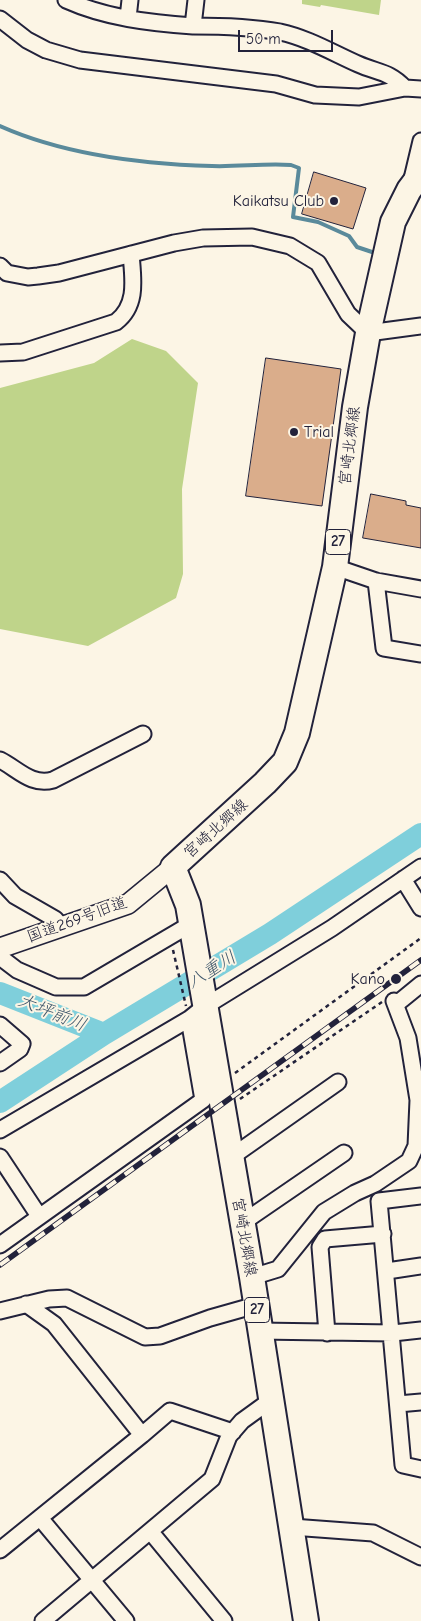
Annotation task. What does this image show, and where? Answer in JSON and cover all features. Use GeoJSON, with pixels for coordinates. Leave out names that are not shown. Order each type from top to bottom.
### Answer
{"type":"FeatureCollection","features":[{"type":"Feature","properties":{"kind":"main road","name":"宮崎北郷線"},"geometry":{"type":"LineString","coordinates":[[306,1621],[252,1277],[218,1085],[199,1009],[184,931],[188,905],[173,867],[265,783],[285,762],[297,733],[335,567],[355,407],[368,333],[393,222],[415,182]]}},
{"type":"Feature","properties":{"kind":"street"},"geometry":{"type":"LineString","coordinates":[[66,0],[91,11],[159,24],[238,27],[281,32],[316,44],[359,65],[394,76],[405,88]]}},
{"type":"Feature","properties":{"kind":"street"},"geometry":{"type":"LineString","coordinates":[[128,18],[130,0]]}},
{"type":"Feature","properties":{"kind":"street"},"geometry":{"type":"LineString","coordinates":[[193,26],[196,0]]}},
{"type":"Feature","properties":{"kind":"street"},"geometry":{"type":"LineString","coordinates":[[0,19],[27,40],[46,50],[80,60],[276,84],[315,95],[359,97],[405,88],[421,89]]}},
{"type":"Feature","properties":{"kind":"street"},"geometry":{"type":"LineString","coordinates":[[415,182],[421,141]]}},
{"type":"Feature","properties":{"kind":"street"},"geometry":{"type":"LineString","coordinates":[[0,266],[7,273],[33,277],[59,273],[174,242],[203,238],[252,237],[290,246],[318,263],[348,314],[368,333],[421,326]]}},
{"type":"Feature","properties":{"kind":"street"},"geometry":{"type":"LineString","coordinates":[[0,354],[23,352],[116,322],[128,311],[132,299],[131,254]]}},
{"type":"Feature","properties":{"kind":"street"},"geometry":{"type":"LineString","coordinates":[[335,567],[376,581],[421,589]]}},
{"type":"Feature","properties":{"kind":"street"},"geometry":{"type":"LineString","coordinates":[[376,581],[384,648],[421,654]]}},
{"type":"Feature","properties":{"kind":"street"},"geometry":{"type":"LineString","coordinates":[[0,760],[34,782],[44,783],[143,734]]}},
{"type":"Feature","properties":{"kind":"street","name":"国道269号旧道"},"geometry":{"type":"LineString","coordinates":[[0,948],[128,904],[173,867]]}},
{"type":"Feature","properties":{"kind":"street"},"geometry":{"type":"LineString","coordinates":[[0,1130],[324,933],[421,867]]}},
{"type":"Feature","properties":{"kind":"street"},"geometry":{"type":"LineString","coordinates":[[0,880],[15,896],[55,919],[61,926]]}},
{"type":"Feature","properties":{"kind":"street"},"geometry":{"type":"LineString","coordinates":[[402,880],[421,908]]}},
{"type":"Feature","properties":{"kind":"street"},"geometry":{"type":"LineString","coordinates":[[0,957],[16,970],[56,987],[84,987],[184,931]]}},
{"type":"Feature","properties":{"kind":"street"},"geometry":{"type":"LineString","coordinates":[[252,1277],[278,1269],[324,1212],[355,1193],[376,1184],[409,1161],[416,1146],[418,1100],[408,1038],[394,1001],[399,1002],[421,984]]}},
{"type":"Feature","properties":{"kind":"street"},"geometry":{"type":"LineString","coordinates":[[0,1245],[204,1100],[199,1009]]}},
{"type":"Feature","properties":{"kind":"street"},"geometry":{"type":"LineString","coordinates":[[0,1025],[22,1044],[20,1050],[0,1063]]}},
{"type":"Feature","properties":{"kind":"street"},"geometry":{"type":"LineString","coordinates":[[230,1158],[338,1082]]}},
{"type":"Feature","properties":{"kind":"street"},"geometry":{"type":"LineString","coordinates":[[242,1223],[344,1153]]}},
{"type":"Feature","properties":{"kind":"street"},"geometry":{"type":"LineString","coordinates":[[0,1157],[39,1216]]}},
{"type":"Feature","properties":{"kind":"street"},"geometry":{"type":"LineString","coordinates":[[421,1196],[379,1201],[404,1465],[421,1469]]}},
{"type":"Feature","properties":{"kind":"street"},"geometry":{"type":"LineString","coordinates":[[327,1333],[320,1247],[325,1239],[383,1234]]}},
{"type":"Feature","properties":{"kind":"street"},"geometry":{"type":"LineString","coordinates":[[387,1271],[421,1266]]}},
{"type":"Feature","properties":{"kind":"street"},"geometry":{"type":"LineString","coordinates":[[0,1311],[26,1304],[67,1298],[101,1313],[138,1335],[145,1337],[160,1336],[210,1318],[256,1305]]}},
{"type":"Feature","properties":{"kind":"street"},"geometry":{"type":"LineString","coordinates":[[26,1304],[54,1324],[142,1434]]}},
{"type":"Feature","properties":{"kind":"street"},"geometry":{"type":"LineString","coordinates":[[260,1331],[393,1333],[421,1330]]}},
{"type":"Feature","properties":{"kind":"street"},"geometry":{"type":"LineString","coordinates":[[44,1621],[212,1479],[233,1432],[242,1421],[271,1400]]}},
{"type":"Feature","properties":{"kind":"street"},"geometry":{"type":"LineString","coordinates":[[398,1404],[421,1402]]}},
{"type":"Feature","properties":{"kind":"street"},"geometry":{"type":"LineString","coordinates":[[0,1550],[170,1411],[233,1432]]}},
{"type":"Feature","properties":{"kind":"street"},"geometry":{"type":"LineString","coordinates":[[40,1518],[126,1621]]}},
{"type":"Feature","properties":{"kind":"street"},"geometry":{"type":"LineString","coordinates":[[292,1527],[373,1533],[421,1557]]}},
{"type":"Feature","properties":{"kind":"street"},"geometry":{"type":"LineString","coordinates":[[150,1531],[224,1621]]}},
{"type":"Feature","properties":{"kind":"path"},"geometry":{"type":"LineString","coordinates":[[184,931],[199,1009]]}},
{"type":"Feature","properties":{"kind":"path"},"geometry":{"type":"LineString","coordinates":[[218,1085],[421,938]]}},
{"type":"Feature","properties":{"kind":"path"},"geometry":{"type":"LineString","coordinates":[[222,1112],[387,998],[394,1001]]}},
{"type":"Feature","properties":{"kind":"green space"},"geometry":{"type":"Polygon","coordinates":[[[302,0],[381,0],[379,15],[321,5],[320,7],[302,4],[302,0]]]}},
{"type":"Feature","properties":{"kind":"green space"},"geometry":{"type":"Polygon","coordinates":[[[132,339],[166,351],[198,383],[182,489],[183,574],[176,598],[88,646],[0,629],[0,388],[94,363],[132,339]]]}},
{"type":"Feature","properties":{"kind":"building","name":"Kaikatsu Club"},"geometry":{"type":"Polygon","coordinates":[[[314,172],[366,188],[353,229],[302,214],[314,172]]]}},
{"type":"Feature","properties":{"kind":"building","name":"Trial"},"geometry":{"type":"Polygon","coordinates":[[[266,358],[341,369],[322,506],[246,496],[266,358]]]}},
{"type":"Feature","properties":{"kind":"building"},"geometry":{"type":"Polygon","coordinates":[[[371,494],[406,501],[406,505],[421,508],[421,548],[363,538],[371,494]]]}},
{"type":"Feature","properties":{"kind":"waterway"},"geometry":{"type":"LineString","coordinates":[[0,126],[25,136],[77,151],[131,160],[212,166],[291,165],[299,168],[293,217],[318,222],[349,236],[357,247],[372,252]]}},
{"type":"Feature","properties":{"kind":"waterway","name":"八重川"},"geometry":{"type":"LineString","coordinates":[[0,1102],[104,1034],[270,934],[421,834]]}},
{"type":"Feature","properties":{"kind":"waterway","name":"大坪前川"},"geometry":{"type":"LineString","coordinates":[[0,993],[104,1034]]}},
{"type":"Feature","properties":{"kind":"railway"},"geometry":{"type":"LineString","coordinates":[[0,1265],[421,960]]}},
{"type":"Feature","properties":{"kind":"place","name":"Kaikatsu Club"},"geometry":{"type":"Point","coordinates":[334,201]}},
{"type":"Feature","properties":{"kind":"place","name":"Trial"},"geometry":{"type":"Point","coordinates":[294,432]}},
{"type":"Feature","properties":{"kind":"place","name":"Kano"},"geometry":{"type":"Point","coordinates":[396,979]}}]}
